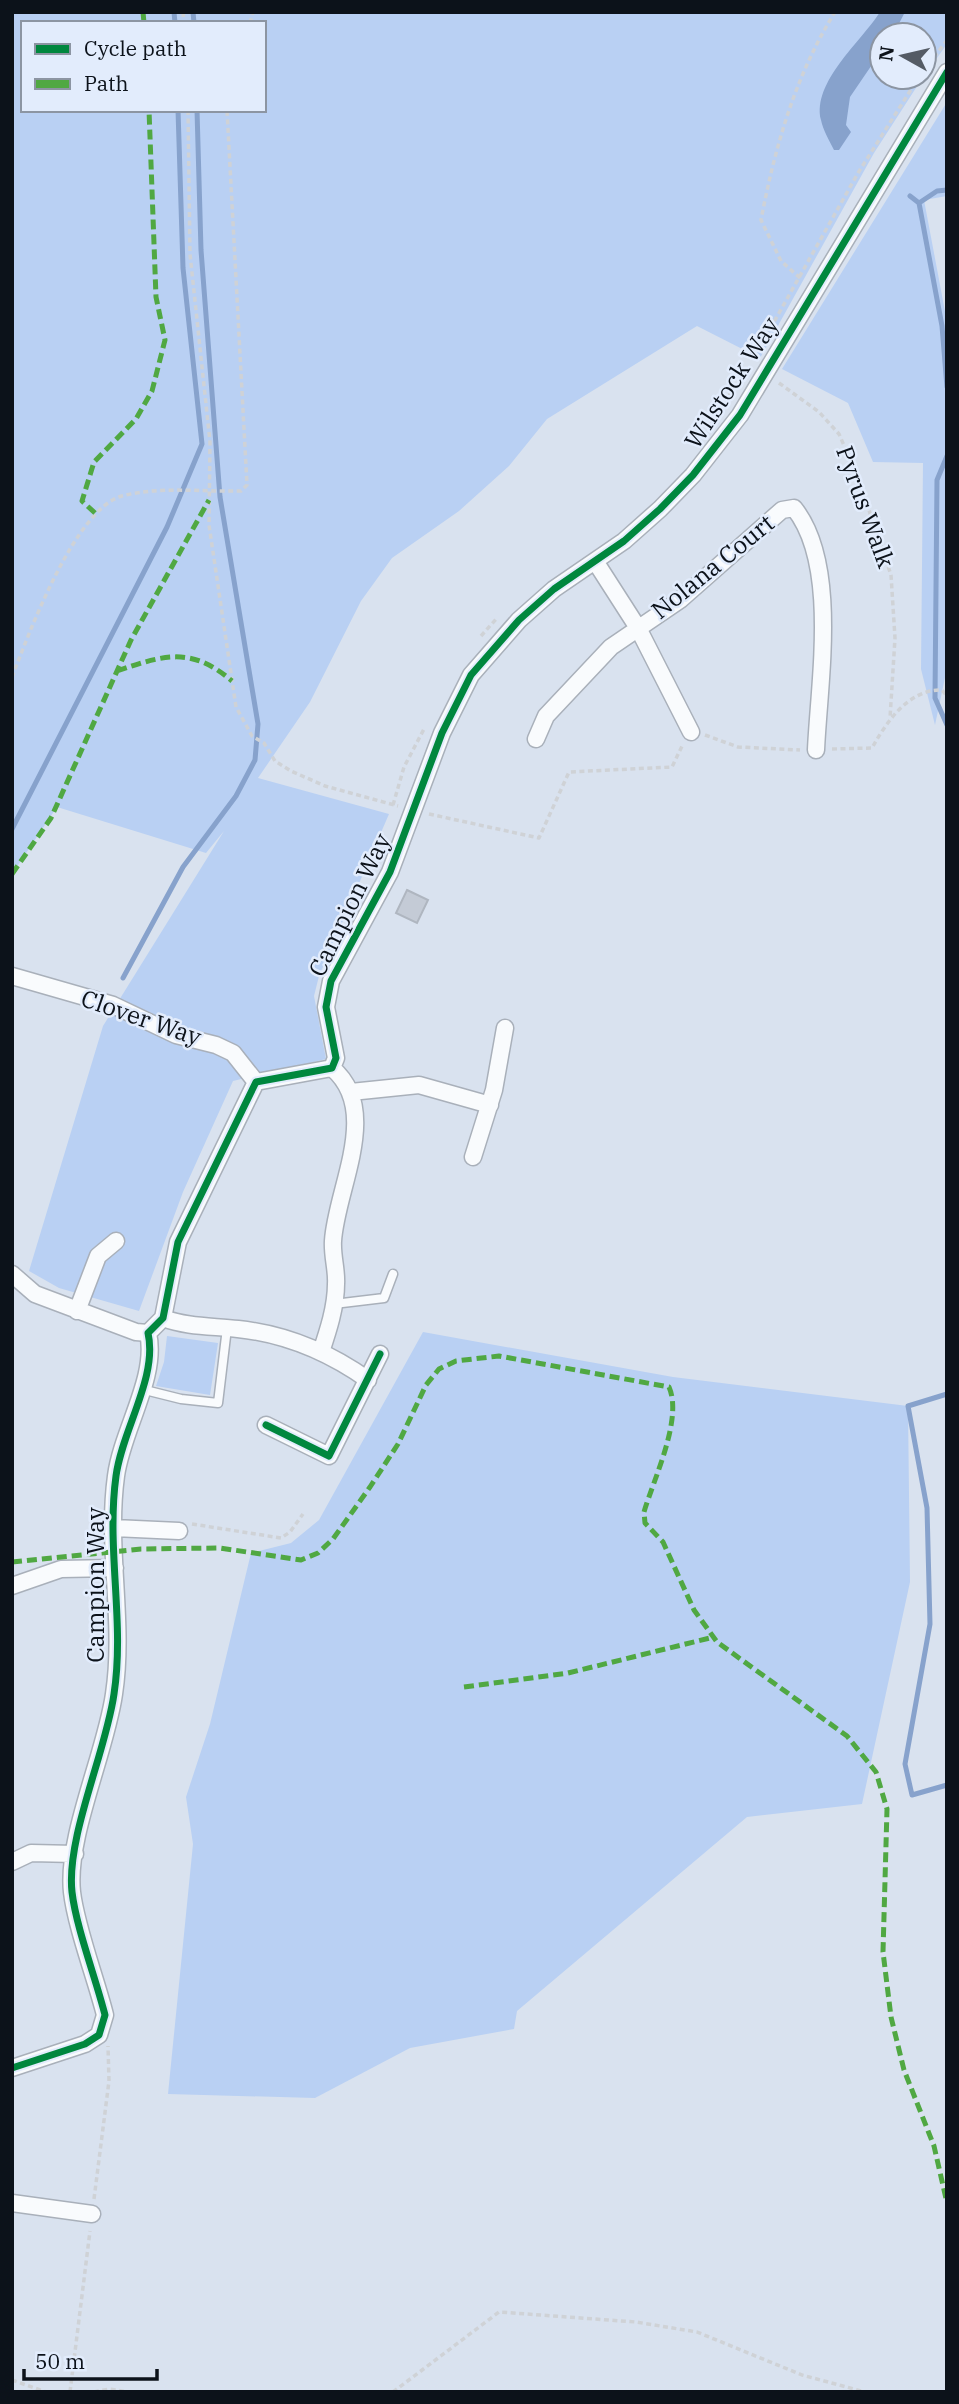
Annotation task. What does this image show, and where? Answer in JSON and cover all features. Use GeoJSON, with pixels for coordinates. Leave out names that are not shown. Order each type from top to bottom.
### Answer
{"type":"FeatureCollection","features":[{"type":"Feature","properties":{"kind":"street","name":"Wilstock Way"},"geometry":{"type":"LineString","coordinates":[[415,811],[442,733],[471,676],[519,620],[554,589],[641,527],[693,475],[740,415],[947,72]]}},
{"type":"Feature","properties":{"kind":"street","name":"Nolana Court"},"geometry":{"type":"LineString","coordinates":[[638,628],[680,600],[782,510],[794,508],[806,523],[825,599],[816,750]]}},
{"type":"Feature","properties":{"kind":"street"},"geometry":{"type":"LineString","coordinates":[[594,561],[638,628],[691,732]]}},
{"type":"Feature","properties":{"kind":"street"},"geometry":{"type":"LineString","coordinates":[[536,739],[545,716],[611,647],[638,628]]}},
{"type":"Feature","properties":{"kind":"street","name":"Campion Way"},"geometry":{"type":"LineString","coordinates":[[332,1068],[336,1058],[326,1007],[331,981],[390,872],[415,811]]}},
{"type":"Feature","properties":{"kind":"street","name":"Clover Way"},"geometry":{"type":"LineString","coordinates":[[12,976],[113,1005],[176,1035],[216,1045],[233,1053],[256,1082]]}},
{"type":"Feature","properties":{"kind":"street"},"geometry":{"type":"LineString","coordinates":[[473,1157],[490,1105],[505,1028]]}},
{"type":"Feature","properties":{"kind":"street"},"geometry":{"type":"LineString","coordinates":[[12,1274],[34,1294],[136,1332],[148,1333],[163,1318],[178,1242],[256,1082],[332,1068],[351,1092],[354,1129],[333,1241],[337,1283],[334,1304],[321,1352]]}},
{"type":"Feature","properties":{"kind":"street"},"geometry":{"type":"LineString","coordinates":[[351,1092],[419,1084],[490,1105]]}},
{"type":"Feature","properties":{"kind":"street"},"geometry":{"type":"LineString","coordinates":[[77,1311],[98,1256],[116,1241]]}},
{"type":"Feature","properties":{"kind":"street"},"geometry":{"type":"LineString","coordinates":[[163,1318],[178,1324],[227,1328],[280,1337],[321,1352],[368,1380]]}},
{"type":"Feature","properties":{"kind":"street","name":"Campion Way"},"geometry":{"type":"LineString","coordinates":[[12,2068],[85,2045],[99,2035],[105,2015],[72,1891],[75,1854],[114,1695],[118,1629],[114,1528],[118,1461],[152,1357],[148,1333]]}},
{"type":"Feature","properties":{"kind":"street"},"geometry":{"type":"LineString","coordinates":[[266,1425],[329,1456],[380,1354]]}},
{"type":"Feature","properties":{"kind":"street"},"geometry":{"type":"LineString","coordinates":[[114,1528],[185,1528]]}},
{"type":"Feature","properties":{"kind":"street"},"geometry":{"type":"LineString","coordinates":[[12,1586],[61,1569],[115,1568]]}},
{"type":"Feature","properties":{"kind":"street"},"geometry":{"type":"LineString","coordinates":[[12,1861],[31,1853],[75,1854]]}},
{"type":"Feature","properties":{"kind":"street"},"geometry":{"type":"LineString","coordinates":[[12,2203],[92,2214]]}},
{"type":"Feature","properties":{"kind":"lane"},"geometry":{"type":"LineString","coordinates":[[334,1304],[384,1298],[393,1274]]}},
{"type":"Feature","properties":{"kind":"lane"},"geometry":{"type":"LineString","coordinates":[[141,1389],[181,1399],[218,1403],[227,1328]]}},
{"type":"Feature","properties":{"kind":"path"},"geometry":{"type":"LineString","coordinates":[[816,290],[781,261],[761,220],[788,114],[810,52],[835,12]]}},
{"type":"Feature","properties":{"kind":"path"},"geometry":{"type":"LineString","coordinates":[[765,338],[858,173],[910,91]]}},
{"type":"Feature","properties":{"kind":"path"},"geometry":{"type":"LineString","coordinates":[[188,112],[190,254],[210,442],[211,491],[208,525],[236,707],[252,736],[264,743],[275,761],[325,786],[415,811],[539,838],[569,772],[672,767],[678,750],[691,732],[738,747],[816,750],[872,748],[890,718],[925,690],[942,690],[947,696]]}},
{"type":"Feature","properties":{"kind":"path"},"geometry":{"type":"LineString","coordinates":[[12,677],[37,612],[95,513],[120,497],[176,491],[241,491],[247,485],[227,112]]}},
{"type":"Feature","properties":{"kind":"path"},"geometry":{"type":"LineString","coordinates":[[185,1528],[281,1538],[290,1532],[303,1514]]}},
{"type":"Feature","properties":{"kind":"path"},"geometry":{"type":"LineString","coordinates":[[393,2392],[499,2312],[636,2322],[697,2332],[802,2375],[865,2392]]}},
{"type":"Feature","properties":{"kind":"path"},"geometry":{"type":"LineString","coordinates":[[12,2380],[46,2392]]}},
{"type":"Feature","properties":{"kind":"path"},"geometry":{"type":"LineString","coordinates":[[94,2392],[110,2389],[128,2392]]}},
{"type":"Feature","properties":{"kind":"shaded area"},"geometry":{"type":"Polygon","coordinates":[[[12,12],[947,12],[947,44],[938,57],[938,21],[868,21],[868,91],[914,91],[874,153],[760,358],[697,326],[547,419],[509,466],[459,511],[392,558],[361,601],[310,702],[258,778],[389,814],[319,976],[314,996],[326,1059],[233,1081],[183,1192],[139,1311],[59,1288],[29,1271],[103,1026],[224,831],[206,853],[57,807],[12,874],[12,12]]]}},
{"type":"Feature","properties":{"kind":"shaded area"},"geometry":{"type":"Polygon","coordinates":[[[880,12],[905,12],[900,21],[874,21],[880,12]]]}},
{"type":"Feature","properties":{"kind":"shaded area"},"geometry":{"type":"Polygon","coordinates":[[[868,29],[868,71],[850,97],[846,125],[851,132],[839,150],[834,150],[821,120],[820,106],[824,91],[840,63],[868,29]]]}},
{"type":"Feature","properties":{"kind":"shaded area"},"geometry":{"type":"Polygon","coordinates":[[[947,102],[947,196],[924,200],[947,322],[947,668],[935,725],[921,669],[923,463],[873,462],[848,403],[782,369],[947,102]]]}},
{"type":"Feature","properties":{"kind":"shaded area"},"geometry":{"type":"Polygon","coordinates":[[[423,1332],[673,1377],[908,1406],[910,1582],[862,1804],[747,1817],[517,2011],[514,2029],[410,2048],[315,2098],[168,2094],[193,1844],[186,1797],[210,1724],[251,1553],[291,1543],[319,1520],[423,1332]]]}},
{"type":"Feature","properties":{"kind":"shaded area"},"geometry":{"type":"Polygon","coordinates":[[[167,1336],[218,1343],[210,1395],[156,1386],[164,1362],[167,1336]]]}},
{"type":"Feature","properties":{"kind":"building"},"geometry":{"type":"Polygon","coordinates":[[[407,890],[428,900],[417,923],[396,913],[407,890]]]}},
{"type":"Feature","properties":{"kind":"waterway"},"geometry":{"type":"LineString","coordinates":[[174,12],[175,21]]}},
{"type":"Feature","properties":{"kind":"waterway"},"geometry":{"type":"LineString","coordinates":[[193,12],[194,21]]}},
{"type":"Feature","properties":{"kind":"waterway"},"geometry":{"type":"LineString","coordinates":[[12,829],[167,527],[202,444],[183,268],[178,112]]}},
{"type":"Feature","properties":{"kind":"waterway"},"geometry":{"type":"LineString","coordinates":[[123,978],[183,867],[236,796],[255,760],[258,724],[220,497],[201,250],[197,112]]}},
{"type":"Feature","properties":{"kind":"waterway"},"geometry":{"type":"LineString","coordinates":[[919,203],[937,191],[947,190]]}},
{"type":"Feature","properties":{"kind":"waterway"},"geometry":{"type":"LineString","coordinates":[[910,196],[919,203],[942,326],[947,387]]}},
{"type":"Feature","properties":{"kind":"waterway"},"geometry":{"type":"LineString","coordinates":[[947,456],[937,480],[935,698],[947,725]]}},
{"type":"Feature","properties":{"kind":"waterway"},"geometry":{"type":"LineString","coordinates":[[947,1394],[908,1406],[927,1508],[930,1624],[905,1764],[912,1795],[947,1785]]}},
{"type":"Feature","properties":{"kind":"marked path"},"geometry":{"type":"LineString","coordinates":[[143,12],[144,21]]}},
{"type":"Feature","properties":{"kind":"marked path"},"geometry":{"type":"LineString","coordinates":[[95,513],[82,501],[94,462],[136,419],[152,391],[165,340],[156,297],[149,112]]}},
{"type":"Feature","properties":{"kind":"marked path"},"geometry":{"type":"LineString","coordinates":[[12,874],[51,818],[131,640],[209,500]]}},
{"type":"Feature","properties":{"kind":"marked path"},"geometry":{"type":"LineString","coordinates":[[117,671],[163,658],[190,658],[203,662],[232,681]]}},
{"type":"Feature","properties":{"kind":"marked path"},"geometry":{"type":"LineString","coordinates":[[12,1562],[141,1549],[220,1548],[301,1560],[318,1553],[333,1539],[398,1444],[426,1385],[439,1369],[456,1361],[499,1356],[669,1387],[672,1400],[670,1432],[644,1512],[645,1523],[663,1542],[694,1610],[717,1642],[847,1736],[876,1772],[887,1809],[883,1952],[891,2017],[904,2070],[934,2146],[947,2203]]}},
{"type":"Feature","properties":{"kind":"marked path"},"geometry":{"type":"LineString","coordinates":[[464,1687],[568,1673],[714,1637]]}},
{"type":"Feature","properties":{"kind":"cycle path"},"geometry":{"type":"LineString","coordinates":[[12,2068],[85,2044],[99,2035],[105,2015],[78,1921],[72,1892],[72,1870],[81,1820],[114,1694],[118,1640],[113,1531],[116,1476],[144,1385],[150,1350],[148,1333],[163,1318],[178,1242],[256,1082],[332,1068],[336,1058],[326,1007],[331,981],[390,872],[442,733],[471,675],[519,620],[554,589],[624,541],[693,475],[740,415],[947,72]]}},
{"type":"Feature","properties":{"kind":"cycle path"},"geometry":{"type":"LineString","coordinates":[[266,1425],[329,1456],[380,1354]]}}]}
